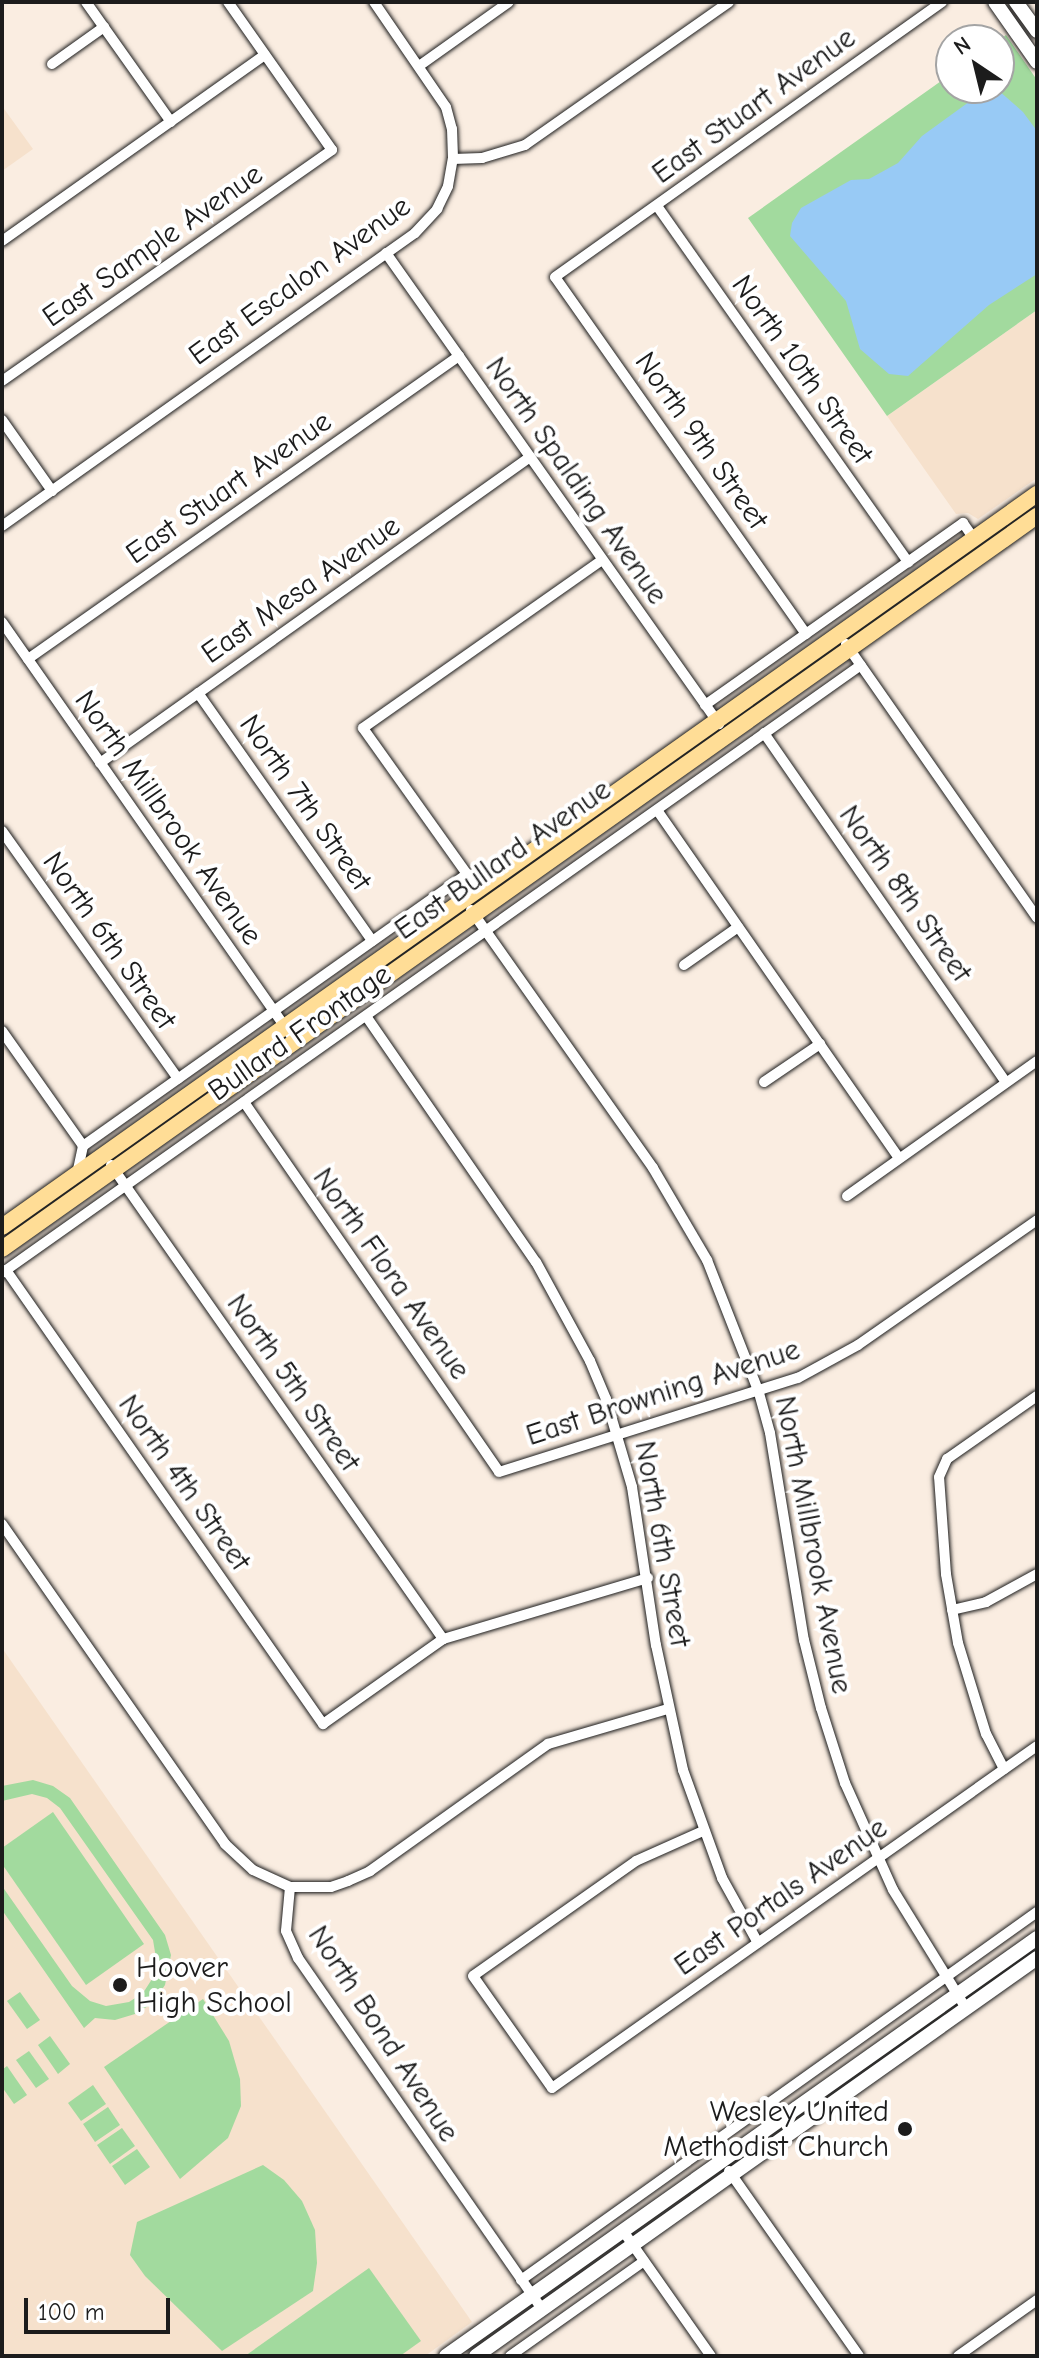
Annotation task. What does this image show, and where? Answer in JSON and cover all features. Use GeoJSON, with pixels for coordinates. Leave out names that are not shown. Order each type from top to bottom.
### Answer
{"type":"FeatureCollection","features":[{"type":"Feature","properties":{"kind":"main road"},"geometry":{"type":"LineString","coordinates":[[995,2],[1037,62]]}},
{"type":"Feature","properties":{"kind":"main road"},"geometry":{"type":"LineString","coordinates":[[1016,2],[1037,31]]}},
{"type":"Feature","properties":{"kind":"main road","name":"East Bullard Avenue"},"geometry":{"type":"LineString","coordinates":[[2,1227],[1037,494]]}},
{"type":"Feature","properties":{"kind":"main road","name":"East Bullard Avenue"},"geometry":{"type":"LineString","coordinates":[[2,1249],[1037,516]]}},
{"type":"Feature","properties":{"kind":"main road"},"geometry":{"type":"LineString","coordinates":[[446,2356],[1037,1938]]}},
{"type":"Feature","properties":{"kind":"main road"},"geometry":{"type":"LineString","coordinates":[[476,2356],[1037,1958]]}},
{"type":"Feature","properties":{"kind":"street"},"geometry":{"type":"LineString","coordinates":[[86,2],[171,122]]}},
{"type":"Feature","properties":{"kind":"street"},"geometry":{"type":"LineString","coordinates":[[2,241],[265,55],[228,2]]}},
{"type":"Feature","properties":{"kind":"street"},"geometry":{"type":"LineString","coordinates":[[374,2],[446,107],[452,129],[453,159],[482,158],[525,145],[729,2]]}},
{"type":"Feature","properties":{"kind":"street"},"geometry":{"type":"LineString","coordinates":[[419,66],[509,2]]}},
{"type":"Feature","properties":{"kind":"street","name":"East Stuart Avenue"},"geometry":{"type":"LineString","coordinates":[[555,277],[942,2]]}},
{"type":"Feature","properties":{"kind":"street"},"geometry":{"type":"LineString","coordinates":[[52,64],[104,27]]}},
{"type":"Feature","properties":{"kind":"street","name":"East Sample Avenue"},"geometry":{"type":"LineString","coordinates":[[2,381],[332,150],[265,55]]}},
{"type":"Feature","properties":{"kind":"street","name":"East Escalon Avenue"},"geometry":{"type":"LineString","coordinates":[[2,526],[415,233],[437,209],[448,186],[453,159]]}},
{"type":"Feature","properties":{"kind":"street","name":"North 10th Street"},"geometry":{"type":"LineString","coordinates":[[657,206],[908,562]]}},
{"type":"Feature","properties":{"kind":"street","name":"North Spalding Avenue"},"geometry":{"type":"LineString","coordinates":[[386,253],[727,736]]}},
{"type":"Feature","properties":{"kind":"street","name":"North 9th Street"},"geometry":{"type":"LineString","coordinates":[[555,277],[806,634]]}},
{"type":"Feature","properties":{"kind":"street","name":"East Stuart Avenue"},"geometry":{"type":"LineString","coordinates":[[28,659],[459,356]]}},
{"type":"Feature","properties":{"kind":"street"},"geometry":{"type":"LineString","coordinates":[[2,420],[52,491]]}},
{"type":"Feature","properties":{"kind":"street","name":"East Mesa Avenue"},"geometry":{"type":"LineString","coordinates":[[100,763],[530,457]]}},
{"type":"Feature","properties":{"kind":"street"},"geometry":{"type":"LineString","coordinates":[[705,705],[963,523],[974,539]]}},
{"type":"Feature","properties":{"kind":"street"},"geometry":{"type":"LineString","coordinates":[[76,1175],[83,1146],[467,874],[363,728],[602,560]]}},
{"type":"Feature","properties":{"kind":"street","name":"North Millbrook Avenue"},"geometry":{"type":"LineString","coordinates":[[2,622],[295,1041]]}},
{"type":"Feature","properties":{"kind":"street"},"geometry":{"type":"LineString","coordinates":[[839,634],[1037,918]]}},
{"type":"Feature","properties":{"kind":"street","name":"Bullard Frontage"},"geometry":{"type":"LineString","coordinates":[[4,1272],[861,665]]}},
{"type":"Feature","properties":{"kind":"street","name":"North 7th Street"},"geometry":{"type":"LineString","coordinates":[[198,693],[372,941]]}},
{"type":"Feature","properties":{"kind":"street","name":"North 8th Street"},"geometry":{"type":"LineString","coordinates":[[764,733],[1006,1082]]}},
{"type":"Feature","properties":{"kind":"street"},"geometry":{"type":"LineString","coordinates":[[657,810],[899,1158]]}},
{"type":"Feature","properties":{"kind":"street","name":"North 6th Street"},"geometry":{"type":"LineString","coordinates":[[2,831],[178,1079]]}},
{"type":"Feature","properties":{"kind":"street","name":"North Millbrook Avenue"},"geometry":{"type":"LineString","coordinates":[[464,900],[682,1214],[727,1308],[759,1393],[780,1479],[804,1640],[845,1783],[877,1859],[910,1921],[966,2008]]}},
{"type":"Feature","properties":{"kind":"street"},"geometry":{"type":"LineString","coordinates":[[684,965],[738,927]]}},
{"type":"Feature","properties":{"kind":"street","name":"North 6th Street"},"geometry":{"type":"LineString","coordinates":[[366,1016],[536,1262],[590,1361],[619,1437],[632,1487],[668,1709],[703,1831],[722,1878],[758,1943]]}},
{"type":"Feature","properties":{"kind":"street"},"geometry":{"type":"LineString","coordinates":[[2,1031],[83,1146]]}},
{"type":"Feature","properties":{"kind":"street"},"geometry":{"type":"LineString","coordinates":[[764,1082],[820,1044]]}},
{"type":"Feature","properties":{"kind":"street"},"geometry":{"type":"LineString","coordinates":[[847,1196],[1037,1061]]}},
{"type":"Feature","properties":{"kind":"street","name":"North Flora Avenue"},"geometry":{"type":"LineString","coordinates":[[244,1102],[499,1472]]}},
{"type":"Feature","properties":{"kind":"street","name":"North 5th Street"},"geometry":{"type":"LineString","coordinates":[[104,1156],[443,1639]]}},
{"type":"Feature","properties":{"kind":"street","name":"East Browning Avenue"},"geometry":{"type":"LineString","coordinates":[[499,1472],[759,1393],[798,1378],[858,1345],[1037,1220]]}},
{"type":"Feature","properties":{"kind":"street","name":"North 4th Street"},"geometry":{"type":"LineString","coordinates":[[4,1272],[323,1724],[443,1639]]}},
{"type":"Feature","properties":{"kind":"street"},"geometry":{"type":"LineString","coordinates":[[1004,1769],[977,1709],[952,1610],[942,1536],[941,1465],[1037,1396]]}},
{"type":"Feature","properties":{"kind":"street"},"geometry":{"type":"LineString","coordinates":[[2,1524],[225,1844],[253,1870],[290,1887],[331,1887],[370,1871],[548,1744],[668,1709]]}},
{"type":"Feature","properties":{"kind":"street"},"geometry":{"type":"LineString","coordinates":[[952,1610],[986,1602],[1037,1574]]}},
{"type":"Feature","properties":{"kind":"street"},"geometry":{"type":"LineString","coordinates":[[443,1639],[648,1578]]}},
{"type":"Feature","properties":{"kind":"street","name":"East Portals Avenue"},"geometry":{"type":"LineString","coordinates":[[703,1831],[636,1861],[473,1976],[552,2088],[1037,1746]]}},
{"type":"Feature","properties":{"kind":"street","name":"North Bond Avenue"},"geometry":{"type":"LineString","coordinates":[[290,1887],[285,1915],[291,1946],[542,2309]]}},
{"type":"Feature","properties":{"kind":"street"},"geometry":{"type":"LineString","coordinates":[[521,2280],[1037,1912]]}},
{"type":"Feature","properties":{"kind":"street"},"geometry":{"type":"LineString","coordinates":[[722,2161],[859,2356]]}},
{"type":"Feature","properties":{"kind":"street"},"geometry":{"type":"LineString","coordinates":[[623,2231],[710,2356]]}},
{"type":"Feature","properties":{"kind":"street"},"geometry":{"type":"LineString","coordinates":[[510,2356],[644,2261]]}},
{"type":"Feature","properties":{"kind":"street"},"geometry":{"type":"LineString","coordinates":[[958,2356],[1037,2300]]}},
{"type":"Feature","properties":{"kind":"shaded area"},"geometry":{"type":"Polygon","coordinates":[[[2,106],[33,149],[2,171],[2,106]]]}},
{"type":"Feature","properties":{"kind":"shaded area"},"geometry":{"type":"Polygon","coordinates":[[[1037,310],[1037,478],[978,519],[968,513],[956,514],[887,416],[1037,310]]]}},
{"type":"Feature","properties":{"kind":"shaded area","name":"Hoover High School"},"geometry":{"type":"Polygon","coordinates":[[[2,1648],[472,2322],[425,2356],[2,2356],[2,1648]]]}},
{"type":"Feature","properties":{"kind":"green space"},"geometry":{"type":"Polygon","coordinates":[[[1015,48],[1037,80],[1037,310],[887,416],[748,218],[935,85],[935,104],[1015,104],[1015,48]]]}},
{"type":"Feature","properties":{"kind":"green space"},"geometry":{"type":"Polygon","coordinates":[[[33,1780],[53,1786],[70,1798],[165,1935],[171,1955],[165,1985],[153,2003],[135,2014],[115,2020],[95,2018],[84,2028],[2,1910],[2,1886],[72,1986],[90,2001],[106,2006],[129,2002],[143,1993],[152,1979],[157,1964],[153,1940],[60,1808],[47,1798],[32,1794],[2,1801],[2,1786],[33,1780]]]}},
{"type":"Feature","properties":{"kind":"green space"},"geometry":{"type":"Polygon","coordinates":[[[53,1812],[144,1944],[86,1985],[2,1864],[2,1848],[53,1812]]]}},
{"type":"Feature","properties":{"kind":"green space"},"geometry":{"type":"Polygon","coordinates":[[[20,1992],[40,2020],[27,2029],[7,2001],[20,1992]]]}},
{"type":"Feature","properties":{"kind":"green space"},"geometry":{"type":"Polygon","coordinates":[[[203,1999],[229,2041],[240,2079],[241,2106],[228,2138],[180,2179],[104,2067],[203,1999]]]}},
{"type":"Feature","properties":{"kind":"green space"},"geometry":{"type":"Polygon","coordinates":[[[50,2036],[70,2064],[58,2074],[38,2045],[50,2036]]]}},
{"type":"Feature","properties":{"kind":"green space"},"geometry":{"type":"Polygon","coordinates":[[[29,2051],[49,2079],[36,2088],[16,2060],[29,2051]]]}},
{"type":"Feature","properties":{"kind":"green space"},"geometry":{"type":"Polygon","coordinates":[[[7,2066],[27,2095],[14,2104],[2,2087],[2,2070],[7,2066]]]}},
{"type":"Feature","properties":{"kind":"green space"},"geometry":{"type":"Polygon","coordinates":[[[93,2085],[106,2104],[81,2121],[68,2103],[93,2085]]]}},
{"type":"Feature","properties":{"kind":"green space"},"geometry":{"type":"Polygon","coordinates":[[[108,2107],[120,2125],[95,2142],[83,2124],[108,2107]]]}},
{"type":"Feature","properties":{"kind":"green space"},"geometry":{"type":"Polygon","coordinates":[[[122,2128],[135,2146],[110,2164],[97,2145],[122,2128]]]}},
{"type":"Feature","properties":{"kind":"green space"},"geometry":{"type":"Polygon","coordinates":[[[137,2149],[150,2167],[125,2185],[112,2166],[137,2149]]]}},
{"type":"Feature","properties":{"kind":"green space"},"geometry":{"type":"Polygon","coordinates":[[[263,2165],[284,2180],[302,2201],[315,2230],[317,2263],[313,2291],[222,2351],[145,2276],[130,2255],[137,2222],[263,2165]]]}},
{"type":"Feature","properties":{"kind":"green space"},"geometry":{"type":"Polygon","coordinates":[[[369,2268],[421,2341],[400,2356],[245,2356],[369,2268]]]}},
{"type":"Feature","properties":{"kind":"water"},"geometry":{"type":"Polygon","coordinates":[[[966,104],[1014,104],[1023,112],[1037,131],[1037,274],[989,305],[908,376],[889,374],[860,349],[846,301],[790,236],[792,223],[801,208],[851,180],[869,179],[898,163],[922,136],[966,104]]]}},
{"type":"Feature","properties":{"kind":"place","name":"Hoover High School"},"geometry":{"type":"Point","coordinates":[120,1985]}},
{"type":"Feature","properties":{"kind":"place","name":"Wesley United Methodist Church"},"geometry":{"type":"Point","coordinates":[905,2129]}}]}
